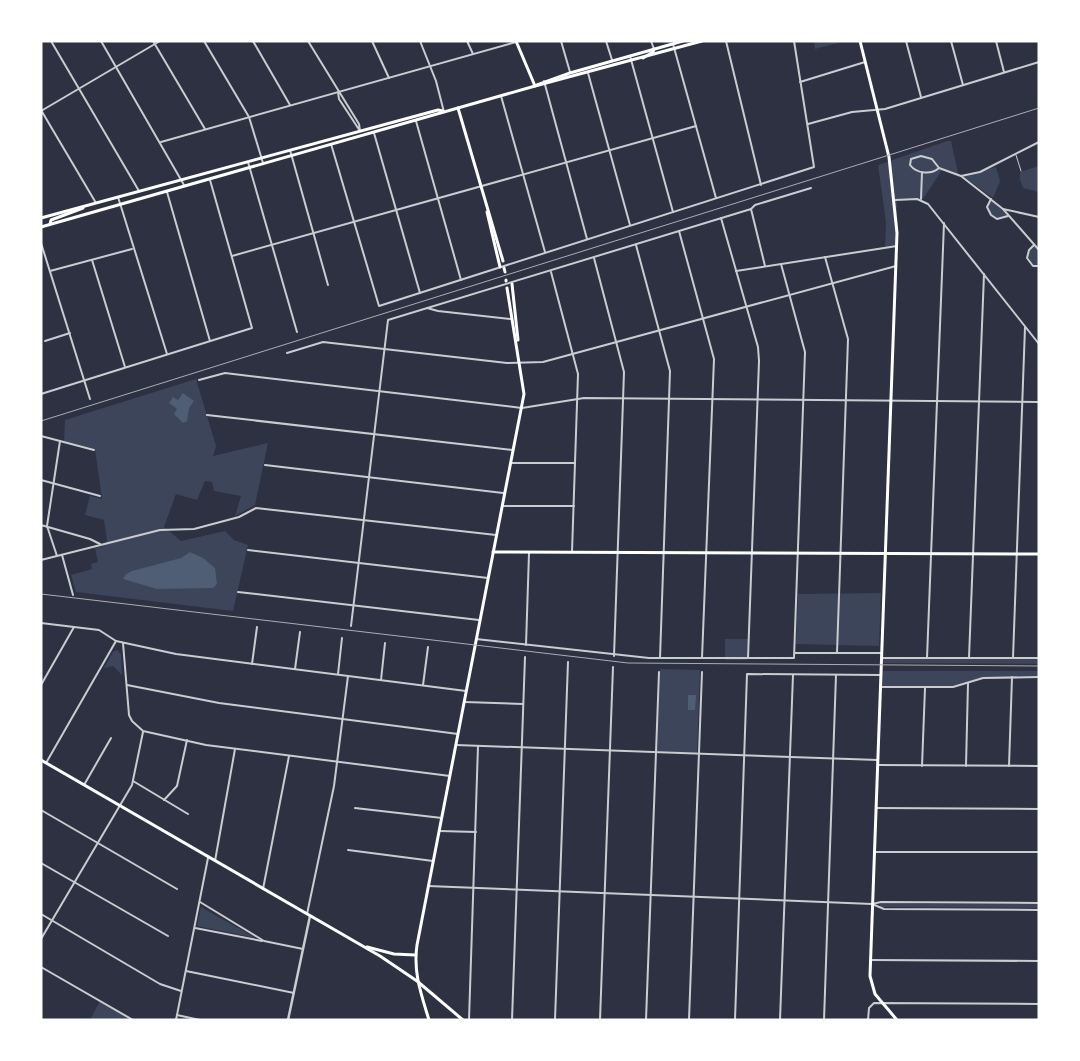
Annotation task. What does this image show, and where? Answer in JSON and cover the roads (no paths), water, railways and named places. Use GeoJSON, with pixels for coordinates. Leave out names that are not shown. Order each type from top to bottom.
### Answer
{"type":"FeatureCollection","features":[{"type":"Feature","properties":{"kind":"main road"},"geometry":{"type":"LineString","coordinates":[[544,83],[570,72],[683,41]]}},
{"type":"Feature","properties":{"kind":"main road"},"geometry":{"type":"LineString","coordinates":[[41,227],[544,83],[588,74],[702,41]]}},
{"type":"Feature","properties":{"kind":"main road"},"geometry":{"type":"LineString","coordinates":[[860,41],[890,162],[895,200],[897,246],[871,960],[872,987],[881,1003],[897,1020]]}},
{"type":"Feature","properties":{"kind":"main road"},"geometry":{"type":"LineString","coordinates":[[516,42],[534,86]]}},
{"type":"Feature","properties":{"kind":"main road"},"geometry":{"type":"LineString","coordinates":[[642,58],[653,52],[654,49]]}},
{"type":"Feature","properties":{"kind":"main road"},"geometry":{"type":"LineString","coordinates":[[458,108],[503,261]]}},
{"type":"Feature","properties":{"kind":"main road"},"geometry":{"type":"LineString","coordinates":[[41,218],[438,110],[444,112]]}},
{"type":"Feature","properties":{"kind":"main road"},"geometry":{"type":"LineString","coordinates":[[372,128],[374,133]]}},
{"type":"Feature","properties":{"kind":"main road"},"geometry":{"type":"LineString","coordinates":[[50,225],[51,220],[90,204]]}},
{"type":"Feature","properties":{"kind":"main road"},"geometry":{"type":"LineString","coordinates":[[486,206],[500,267]]}},
{"type":"Feature","properties":{"kind":"main road"},"geometry":{"type":"LineString","coordinates":[[512,284],[518,348]]}},
{"type":"Feature","properties":{"kind":"main road"},"geometry":{"type":"LineString","coordinates":[[429,1020],[417,981],[415,955],[525,388],[507,288]]}},
{"type":"Feature","properties":{"kind":"main road"},"geometry":{"type":"LineString","coordinates":[[493,552],[1039,554]]}},
{"type":"Feature","properties":{"kind":"main road"},"geometry":{"type":"LineString","coordinates":[[41,760],[362,946],[417,981],[463,1020]]}},
{"type":"Feature","properties":{"kind":"main road"},"geometry":{"type":"LineString","coordinates":[[362,946],[394,954],[415,955]]}},
{"type":"Feature","properties":{"kind":"street"},"geometry":{"type":"LineString","coordinates":[[51,41],[139,191]]}},
{"type":"Feature","properties":{"kind":"street"},"geometry":{"type":"LineString","coordinates":[[101,41],[183,180],[185,187]]}},
{"type":"Feature","properties":{"kind":"street"},"geometry":{"type":"LineString","coordinates":[[152,41],[205,129]]}},
{"type":"Feature","properties":{"kind":"street"},"geometry":{"type":"LineString","coordinates":[[96,202],[41,111],[160,41]]}},
{"type":"Feature","properties":{"kind":"street"},"geometry":{"type":"LineString","coordinates":[[204,41],[249,117],[263,163]]}},
{"type":"Feature","properties":{"kind":"street"},"geometry":{"type":"LineString","coordinates":[[253,41],[290,105]]}},
{"type":"Feature","properties":{"kind":"street"},"geometry":{"type":"LineString","coordinates":[[308,41],[362,136]]}},
{"type":"Feature","properties":{"kind":"street"},"geometry":{"type":"LineString","coordinates":[[372,41],[389,78]]}},
{"type":"Feature","properties":{"kind":"street"},"geometry":{"type":"LineString","coordinates":[[420,41],[444,112]]}},
{"type":"Feature","properties":{"kind":"street"},"geometry":{"type":"LineString","coordinates":[[467,41],[473,54]]}},
{"type":"Feature","properties":{"kind":"street"},"geometry":{"type":"LineString","coordinates":[[561,41],[570,72]]}},
{"type":"Feature","properties":{"kind":"street"},"geometry":{"type":"LineString","coordinates":[[606,41],[612,60]]}},
{"type":"Feature","properties":{"kind":"street"},"geometry":{"type":"LineString","coordinates":[[651,41],[654,49]]}},
{"type":"Feature","properties":{"kind":"street"},"geometry":{"type":"LineString","coordinates":[[726,41],[761,184]]}},
{"type":"Feature","properties":{"kind":"street"},"geometry":{"type":"LineString","coordinates":[[331,144],[379,306],[815,166],[794,41]]}},
{"type":"Feature","properties":{"kind":"street"},"geometry":{"type":"LineString","coordinates":[[906,41],[922,98]]}},
{"type":"Feature","properties":{"kind":"street"},"geometry":{"type":"LineString","coordinates":[[951,41],[963,85]]}},
{"type":"Feature","properties":{"kind":"street"},"geometry":{"type":"LineString","coordinates":[[996,41],[1004,72]]}},
{"type":"Feature","properties":{"kind":"street"},"geometry":{"type":"LineString","coordinates":[[161,142],[516,42]]}},
{"type":"Feature","properties":{"kind":"street"},"geometry":{"type":"LineString","coordinates":[[673,44],[716,198]]}},
{"type":"Feature","properties":{"kind":"street"},"geometry":{"type":"LineString","coordinates":[[630,56],[673,212]]}},
{"type":"Feature","properties":{"kind":"street"},"geometry":{"type":"LineString","coordinates":[[800,82],[866,62]]}},
{"type":"Feature","properties":{"kind":"street"},"geometry":{"type":"LineString","coordinates":[[807,125],[852,112],[878,110],[1039,62]]}},
{"type":"Feature","properties":{"kind":"street"},"geometry":{"type":"LineString","coordinates":[[588,74],[630,225]]}},
{"type":"Feature","properties":{"kind":"street"},"geometry":{"type":"LineString","coordinates":[[544,83],[587,239]]}},
{"type":"Feature","properties":{"kind":"street"},"geometry":{"type":"LineString","coordinates":[[501,96],[545,252]]}},
{"type":"Feature","properties":{"kind":"street"},"geometry":{"type":"LineString","coordinates":[[416,121],[461,280]]}},
{"type":"Feature","properties":{"kind":"street"},"geometry":{"type":"LineString","coordinates":[[232,256],[696,126]]}},
{"type":"Feature","properties":{"kind":"street"},"geometry":{"type":"LineString","coordinates":[[374,133],[420,293]]}},
{"type":"Feature","properties":{"kind":"street"},"geometry":{"type":"LineString","coordinates":[[961,176],[990,168],[1039,142]]}},
{"type":"Feature","properties":{"kind":"street"},"geometry":{"type":"LineString","coordinates":[[290,150],[328,285]]}},
{"type":"Feature","properties":{"kind":"street"},"geometry":{"type":"LineString","coordinates":[[939,168],[934,172],[922,172],[911,167],[910,161],[914,158],[929,158],[939,168],[961,176],[1003,208],[1039,250]]}},
{"type":"Feature","properties":{"kind":"street"},"geometry":{"type":"LineString","coordinates":[[248,162],[296,332]]}},
{"type":"Feature","properties":{"kind":"street"},"geometry":{"type":"LineString","coordinates":[[921,200],[922,172]]}},
{"type":"Feature","properties":{"kind":"street"},"geometry":{"type":"LineString","coordinates":[[41,394],[252,328],[210,179]]}},
{"type":"Feature","properties":{"kind":"street"},"geometry":{"type":"LineString","coordinates":[[351,626],[387,322],[389,320],[512,284],[751,209],[755,206],[811,188]]}},
{"type":"Feature","properties":{"kind":"street"},"geometry":{"type":"LineString","coordinates":[[167,192],[210,341]]}},
{"type":"Feature","properties":{"kind":"street"},"geometry":{"type":"LineString","coordinates":[[118,197],[167,354]]}},
{"type":"Feature","properties":{"kind":"street"},"geometry":{"type":"LineString","coordinates":[[991,198],[987,208],[991,216],[997,219],[1008,216]]}},
{"type":"Feature","properties":{"kind":"street"},"geometry":{"type":"LineString","coordinates":[[895,200],[921,200],[932,209],[1039,344]]}},
{"type":"Feature","properties":{"kind":"street"},"geometry":{"type":"LineString","coordinates":[[1003,208],[1039,217]]}},
{"type":"Feature","properties":{"kind":"street"},"geometry":{"type":"LineString","coordinates":[[751,209],[765,266]]}},
{"type":"Feature","properties":{"kind":"street"},"geometry":{"type":"LineString","coordinates":[[721,218],[759,353],[748,658]]}},
{"type":"Feature","properties":{"kind":"street"},"geometry":{"type":"LineString","coordinates":[[927,658],[944,223]]}},
{"type":"Feature","properties":{"kind":"street"},"geometry":{"type":"LineString","coordinates":[[678,231],[713,357],[702,658]]}},
{"type":"Feature","properties":{"kind":"street"},"geometry":{"type":"LineString","coordinates":[[41,243],[90,398]]}},
{"type":"Feature","properties":{"kind":"street"},"geometry":{"type":"LineString","coordinates":[[636,245],[670,371],[660,658]]}},
{"type":"Feature","properties":{"kind":"street"},"geometry":{"type":"LineString","coordinates":[[1034,245],[1029,250],[1027,258],[1033,266],[1039,266]]}},
{"type":"Feature","properties":{"kind":"street"},"geometry":{"type":"LineString","coordinates":[[736,271],[897,246]]}},
{"type":"Feature","properties":{"kind":"street"},"geometry":{"type":"LineString","coordinates":[[50,272],[133,249]]}},
{"type":"Feature","properties":{"kind":"street"},"geometry":{"type":"LineString","coordinates":[[825,257],[848,339],[837,653]]}},
{"type":"Feature","properties":{"kind":"street"},"geometry":{"type":"LineString","coordinates":[[594,258],[624,372],[614,656]]}},
{"type":"Feature","properties":{"kind":"street"},"geometry":{"type":"LineString","coordinates":[[92,260],[125,367]]}},
{"type":"Feature","properties":{"kind":"street"},"geometry":{"type":"LineString","coordinates":[[476,639],[614,656],[794,658],[805,352],[781,264]]}},
{"type":"Feature","properties":{"kind":"street"},"geometry":{"type":"LineString","coordinates":[[286,353],[323,342],[521,364],[550,361],[896,266]]}},
{"type":"Feature","properties":{"kind":"street"},"geometry":{"type":"LineString","coordinates":[[550,272],[578,374],[572,552]]}},
{"type":"Feature","properties":{"kind":"street"},"geometry":{"type":"LineString","coordinates":[[970,658],[984,274]]}},
{"type":"Feature","properties":{"kind":"street"},"geometry":{"type":"LineString","coordinates":[[427,308],[438,311],[512,319]]}},
{"type":"Feature","properties":{"kind":"street"},"geometry":{"type":"LineString","coordinates":[[1013,658],[1025,326]]}},
{"type":"Feature","properties":{"kind":"street"},"geometry":{"type":"LineString","coordinates":[[45,341],[70,333]]}},
{"type":"Feature","properties":{"kind":"street"},"geometry":{"type":"LineString","coordinates":[[199,380],[225,373],[522,408],[578,398],[1039,402]]}},
{"type":"Feature","properties":{"kind":"street"},"geometry":{"type":"LineString","coordinates":[[208,415],[513,450]]}},
{"type":"Feature","properties":{"kind":"street"},"geometry":{"type":"LineString","coordinates":[[41,436],[94,450]]}},
{"type":"Feature","properties":{"kind":"street"},"geometry":{"type":"LineString","coordinates":[[58,556],[47,526],[60,441]]}},
{"type":"Feature","properties":{"kind":"street"},"geometry":{"type":"LineString","coordinates":[[510,463],[575,463]]}},
{"type":"Feature","properties":{"kind":"street"},"geometry":{"type":"LineString","coordinates":[[265,465],[505,493]]}},
{"type":"Feature","properties":{"kind":"street"},"geometry":{"type":"LineString","coordinates":[[41,480],[100,496]]}},
{"type":"Feature","properties":{"kind":"street"},"geometry":{"type":"LineString","coordinates":[[502,506],[574,506]]}},
{"type":"Feature","properties":{"kind":"street"},"geometry":{"type":"LineString","coordinates":[[41,560],[160,530],[190,530],[239,517],[256,508],[496,535]]}},
{"type":"Feature","properties":{"kind":"street"},"geometry":{"type":"LineString","coordinates":[[41,525],[90,538],[101,545]]}},
{"type":"Feature","properties":{"kind":"street"},"geometry":{"type":"LineString","coordinates":[[248,550],[488,578]]}},
{"type":"Feature","properties":{"kind":"street"},"geometry":{"type":"LineString","coordinates":[[526,645],[529,552]]}},
{"type":"Feature","properties":{"kind":"street"},"geometry":{"type":"LineString","coordinates":[[62,555],[72,594]]}},
{"type":"Feature","properties":{"kind":"street"},"geometry":{"type":"LineString","coordinates":[[238,592],[480,620]]}},
{"type":"Feature","properties":{"kind":"street"},"geometry":{"type":"LineString","coordinates":[[41,623],[101,630],[122,643],[176,654],[466,691]]}},
{"type":"Feature","properties":{"kind":"street"},"geometry":{"type":"LineString","coordinates":[[41,685],[74,627]]}},
{"type":"Feature","properties":{"kind":"street"},"geometry":{"type":"LineString","coordinates":[[252,664],[257,627]]}},
{"type":"Feature","properties":{"kind":"street"},"geometry":{"type":"LineString","coordinates":[[295,669],[300,632]]}},
{"type":"Feature","properties":{"kind":"street"},"geometry":{"type":"LineString","coordinates":[[338,674],[342,638]]}},
{"type":"Feature","properties":{"kind":"street"},"geometry":{"type":"LineString","coordinates":[[46,763],[116,641]]}},
{"type":"Feature","properties":{"kind":"street"},"geometry":{"type":"LineString","coordinates":[[122,643],[129,716],[132,722],[143,731],[235,749],[450,776]]}},
{"type":"Feature","properties":{"kind":"street"},"geometry":{"type":"LineString","coordinates":[[381,680],[385,643]]}},
{"type":"Feature","properties":{"kind":"street"},"geometry":{"type":"LineString","coordinates":[[423,685],[428,647]]}},
{"type":"Feature","properties":{"kind":"street"},"geometry":{"type":"LineString","coordinates":[[795,653],[837,653],[927,658],[1039,658]]}},
{"type":"Feature","properties":{"kind":"street"},"geometry":{"type":"LineString","coordinates":[[512,1020],[525,657]]}},
{"type":"Feature","properties":{"kind":"street"},"geometry":{"type":"LineString","coordinates":[[555,1020],[568,662]]}},
{"type":"Feature","properties":{"kind":"street"},"geometry":{"type":"LineString","coordinates":[[600,1020],[613,667]]}},
{"type":"Feature","properties":{"kind":"street"},"geometry":{"type":"LineString","coordinates":[[646,1020],[659,672]]}},
{"type":"Feature","properties":{"kind":"street"},"geometry":{"type":"LineString","coordinates":[[689,1020],[702,672]]}},
{"type":"Feature","properties":{"kind":"street"},"geometry":{"type":"LineString","coordinates":[[735,1020],[747,674],[881,676]]}},
{"type":"Feature","properties":{"kind":"street"},"geometry":{"type":"LineString","coordinates":[[780,1020],[793,675]]}},
{"type":"Feature","properties":{"kind":"street"},"geometry":{"type":"LineString","coordinates":[[824,1020],[836,675]]}},
{"type":"Feature","properties":{"kind":"street"},"geometry":{"type":"LineString","coordinates":[[288,1020],[337,762],[348,676]]}},
{"type":"Feature","properties":{"kind":"street"},"geometry":{"type":"LineString","coordinates":[[1009,766],[1012,677]]}},
{"type":"Feature","properties":{"kind":"street"},"geometry":{"type":"LineString","coordinates":[[881,687],[952,687],[983,678],[1039,677]]}},
{"type":"Feature","properties":{"kind":"street"},"geometry":{"type":"LineString","coordinates":[[966,766],[968,682]]}},
{"type":"Feature","properties":{"kind":"street"},"geometry":{"type":"LineString","coordinates":[[126,685],[219,703],[458,734]]}},
{"type":"Feature","properties":{"kind":"street"},"geometry":{"type":"LineString","coordinates":[[922,766],[926,687]]}},
{"type":"Feature","properties":{"kind":"street"},"geometry":{"type":"LineString","coordinates":[[464,702],[523,704]]}},
{"type":"Feature","properties":{"kind":"street"},"geometry":{"type":"LineString","coordinates":[[41,939],[133,781],[143,731]]}},
{"type":"Feature","properties":{"kind":"street"},"geometry":{"type":"LineString","coordinates":[[84,785],[111,738]]}},
{"type":"Feature","properties":{"kind":"street"},"geometry":{"type":"LineString","coordinates":[[164,800],[177,786],[187,740]]}},
{"type":"Feature","properties":{"kind":"street"},"geometry":{"type":"LineString","coordinates":[[456,745],[878,760]]}},
{"type":"Feature","properties":{"kind":"street"},"geometry":{"type":"LineString","coordinates":[[468,1020],[478,746]]}},
{"type":"Feature","properties":{"kind":"street"},"geometry":{"type":"LineString","coordinates":[[215,861],[235,749]]}},
{"type":"Feature","properties":{"kind":"street"},"geometry":{"type":"LineString","coordinates":[[263,889],[289,756]]}},
{"type":"Feature","properties":{"kind":"street"},"geometry":{"type":"LineString","coordinates":[[878,765],[1039,766]]}},
{"type":"Feature","properties":{"kind":"street"},"geometry":{"type":"LineString","coordinates":[[133,781],[188,814]]}},
{"type":"Feature","properties":{"kind":"street"},"geometry":{"type":"LineString","coordinates":[[356,808],[442,818]]}},
{"type":"Feature","properties":{"kind":"street"},"geometry":{"type":"LineString","coordinates":[[876,808],[1039,809]]}},
{"type":"Feature","properties":{"kind":"street"},"geometry":{"type":"LineString","coordinates":[[41,810],[178,889]]}},
{"type":"Feature","properties":{"kind":"street"},"geometry":{"type":"LineString","coordinates":[[439,830],[476,832]]}},
{"type":"Feature","properties":{"kind":"street"},"geometry":{"type":"LineString","coordinates":[[348,850],[433,861]]}},
{"type":"Feature","properties":{"kind":"street"},"geometry":{"type":"LineString","coordinates":[[875,852],[1039,852]]}},
{"type":"Feature","properties":{"kind":"street"},"geometry":{"type":"LineString","coordinates":[[176,1020],[208,857]]}},
{"type":"Feature","properties":{"kind":"street"},"geometry":{"type":"LineString","coordinates":[[41,863],[168,936]]}},
{"type":"Feature","properties":{"kind":"street"},"geometry":{"type":"LineString","coordinates":[[428,886],[872,904],[881,902],[1039,903]]}},
{"type":"Feature","properties":{"kind":"street"},"geometry":{"type":"LineString","coordinates":[[200,902],[264,942]]}},
{"type":"Feature","properties":{"kind":"street"},"geometry":{"type":"LineString","coordinates":[[872,904],[884,909],[1039,910]]}},
{"type":"Feature","properties":{"kind":"street"},"geometry":{"type":"LineString","coordinates":[[41,914],[160,984],[182,992]]}},
{"type":"Feature","properties":{"kind":"street"},"geometry":{"type":"LineString","coordinates":[[194,928],[303,949]]}},
{"type":"Feature","properties":{"kind":"street"},"geometry":{"type":"LineString","coordinates":[[871,960],[1039,961]]}},
{"type":"Feature","properties":{"kind":"street"},"geometry":{"type":"LineString","coordinates":[[41,967],[133,1020]]}},
{"type":"Feature","properties":{"kind":"street"},"geometry":{"type":"LineString","coordinates":[[186,971],[294,993]]}},
{"type":"Feature","properties":{"kind":"street"},"geometry":{"type":"LineString","coordinates":[[868,1020],[870,1004],[1039,1004]]}},
{"type":"Feature","properties":{"kind":"street"},"geometry":{"type":"LineString","coordinates":[[177,1015],[200,1020]]}},
{"type":"Feature","properties":{"kind":"lane"},"geometry":{"type":"LineString","coordinates":[[1016,153],[1021,171]]}},
{"type":"Feature","properties":{"kind":"railway"},"geometry":{"type":"LineString","coordinates":[[41,421],[1039,108]]}},
{"type":"Feature","properties":{"kind":"railway"},"geometry":{"type":"LineString","coordinates":[[41,594],[628,663],[1039,666]]}}]}
